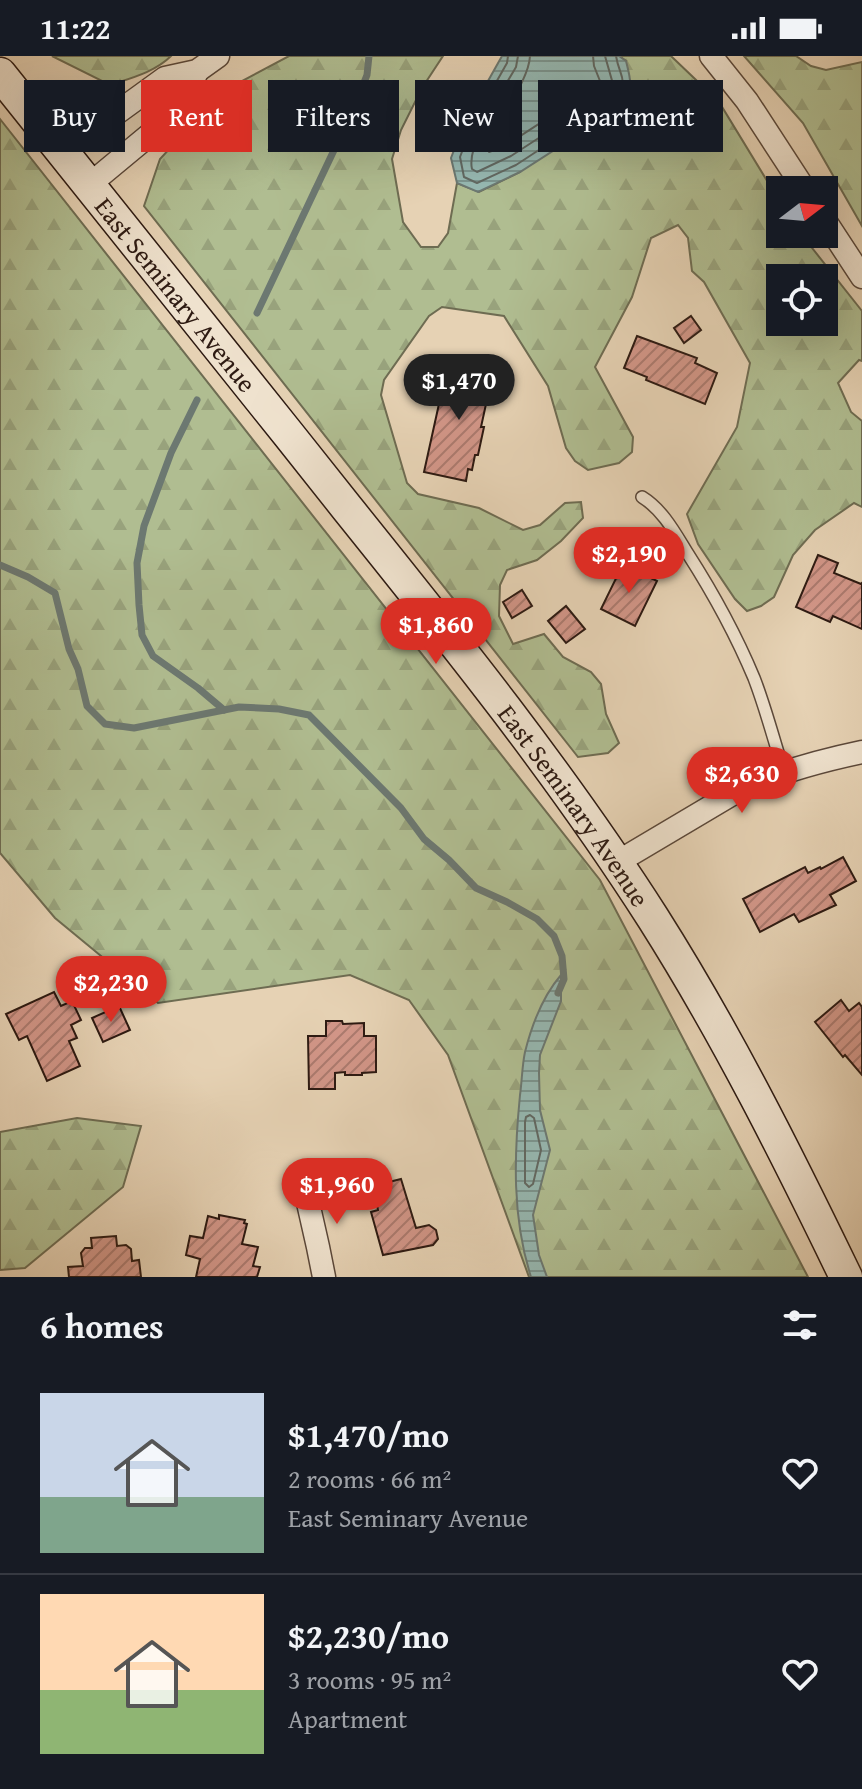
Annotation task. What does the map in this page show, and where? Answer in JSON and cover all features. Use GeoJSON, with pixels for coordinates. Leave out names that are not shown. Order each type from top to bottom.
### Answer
{"type":"FeatureCollection","features":[{"type":"Feature","properties":{"kind":"street"},"geometry":{"type":"LineString","coordinates":[[125,107],[165,78],[197,71],[218,56]]}},
{"type":"Feature","properties":{"kind":"street"},"geometry":{"type":"LineString","coordinates":[[711,56],[747,101],[796,176]]}},
{"type":"Feature","properties":{"kind":"street"},"geometry":{"type":"LineString","coordinates":[[89,185],[183,107],[197,71]]}},
{"type":"Feature","properties":{"kind":"street","name":"East Seminary Avenue"},"geometry":{"type":"LineString","coordinates":[[0,74],[24,104]]}},
{"type":"Feature","properties":{"kind":"street","name":"East Seminary Avenue"},"geometry":{"type":"LineString","coordinates":[[63,152],[487,685],[584,814],[653,919],[728,1045],[846,1277]]}},
{"type":"Feature","properties":{"kind":"street"},"geometry":{"type":"LineString","coordinates":[[838,240],[862,277]]}},
{"type":"Feature","properties":{"kind":"street"},"geometry":{"type":"LineString","coordinates":[[616,863],[716,802],[750,785],[784,772],[862,752]]}},
{"type":"Feature","properties":{"kind":"street"},"geometry":{"type":"LineString","coordinates":[[304,1185],[324,1277]]}},
{"type":"Feature","properties":{"kind":"lane"},"geometry":{"type":"LineString","coordinates":[[642,497],[655,505],[673,530],[726,619],[765,708],[784,772]]}},
{"type":"Feature","properties":{"kind":"green space"},"geometry":{"type":"Polygon","coordinates":[[[52,56],[171,56],[134,77],[100,80],[52,56]]]}},
{"type":"Feature","properties":{"kind":"green space"},"geometry":{"type":"Polygon","coordinates":[[[289,56],[443,56],[427,80],[415,80],[415,102],[399,136],[399,80],[268,80],[268,152],[394,152],[392,159],[403,222],[421,247],[438,247],[448,233],[457,183],[479,192],[520,172],[539,152],[723,152],[723,109],[766,179],[766,248],[812,248],[825,264],[766,264],[766,336],[838,336],[838,281],[862,311],[862,361],[859,360],[838,383],[851,412],[862,421],[862,507],[854,503],[815,530],[793,555],[774,597],[747,611],[735,599],[698,544],[687,514],[737,427],[750,363],[704,282],[692,271],[688,238],[678,225],[651,238],[632,297],[595,367],[633,437],[632,452],[619,463],[588,470],[575,461],[566,448],[548,386],[504,316],[442,307],[429,316],[384,380],[381,395],[407,483],[418,494],[479,508],[523,530],[540,525],[565,503],[581,502],[583,518],[561,541],[537,560],[507,570],[500,585],[499,616],[513,644],[544,634],[563,657],[591,672],[601,684],[606,714],[619,743],[608,753],[578,757],[144,206],[160,159],[166,152],[252,152],[252,80],[244,80],[289,56]]]}},
{"type":"Feature","properties":{"kind":"green space"},"geometry":{"type":"Polygon","coordinates":[[[619,56],[671,56],[696,80],[608,80],[626,61],[619,56]]]}},
{"type":"Feature","properties":{"kind":"green space"},"geometry":{"type":"Polygon","coordinates":[[[744,56],[796,56],[811,66],[826,70],[862,62],[862,226],[838,184],[838,176],[833,176],[803,123],[744,56]]]}},
{"type":"Feature","properties":{"kind":"green space"},"geometry":{"type":"Polygon","coordinates":[[[0,119],[600,880],[808,1277],[529,1277],[448,1055],[409,1000],[350,975],[158,1003],[55,918],[0,853],[0,119]]]}},
{"type":"Feature","properties":{"kind":"green space"},"geometry":{"type":"Polygon","coordinates":[[[77,1118],[141,1126],[123,1187],[25,1268],[0,1270],[0,1132],[77,1118]]]}},
{"type":"Feature","properties":{"kind":"water"},"geometry":{"type":"Polygon","coordinates":[[[502,56],[619,56],[626,61],[630,76],[630,80],[538,80],[538,152],[551,152],[520,172],[478,192],[457,183],[451,158],[453,152],[522,152],[522,80],[489,80],[502,56]]]}},
{"type":"Feature","properties":{"kind":"water"},"geometry":{"type":"Polygon","coordinates":[[[561,975],[561,1001],[540,1055],[539,1073],[540,1110],[550,1150],[533,1215],[539,1255],[547,1277],[531,1277],[520,1232],[516,1187],[523,1068],[538,1011],[561,975]]]}},
{"type":"Feature","properties":{"kind":"building"},"geometry":{"type":"Polygon","coordinates":[[[691,316],[701,330],[684,343],[674,328],[691,316]]]}},
{"type":"Feature","properties":{"kind":"building"},"geometry":{"type":"Polygon","coordinates":[[[637,336],[697,358],[695,363],[717,373],[705,404],[624,368],[637,336]]]}},
{"type":"Feature","properties":{"kind":"building"},"geometry":{"type":"Polygon","coordinates":[[[448,363],[493,372],[478,455],[475,455],[472,470],[468,469],[466,481],[424,472],[448,363]]]}},
{"type":"Feature","properties":{"kind":"building"},"geometry":{"type":"Polygon","coordinates":[[[818,555],[838,563],[834,573],[862,583],[862,629],[833,616],[830,622],[796,607],[818,555]]]}},
{"type":"Feature","properties":{"kind":"building"},"geometry":{"type":"Polygon","coordinates":[[[623,564],[657,581],[635,626],[601,609],[623,564]]]}},
{"type":"Feature","properties":{"kind":"building"},"geometry":{"type":"Polygon","coordinates":[[[522,590],[532,606],[512,618],[503,602],[522,590]]]}},
{"type":"Feature","properties":{"kind":"building"},"geometry":{"type":"Polygon","coordinates":[[[566,606],[585,629],[566,643],[548,621],[566,606]]]}},
{"type":"Feature","properties":{"kind":"building"},"geometry":{"type":"Polygon","coordinates":[[[843,857],[856,881],[830,895],[836,905],[799,922],[794,914],[760,932],[743,899],[805,867],[808,873],[843,857]]]}},
{"type":"Feature","properties":{"kind":"building"},"geometry":{"type":"Polygon","coordinates":[[[54,992],[61,1006],[72,1001],[81,1020],[71,1025],[77,1038],[69,1041],[80,1066],[47,1081],[27,1036],[19,1040],[6,1014],[54,992]]]}},
{"type":"Feature","properties":{"kind":"building"},"geometry":{"type":"Polygon","coordinates":[[[841,1000],[849,1011],[859,1003],[862,1007],[862,1075],[815,1022],[841,1000]]]}},
{"type":"Feature","properties":{"kind":"building"},"geometry":{"type":"Polygon","coordinates":[[[119,1006],[130,1030],[103,1042],[92,1018],[119,1006]]]}},
{"type":"Feature","properties":{"kind":"building"},"geometry":{"type":"Polygon","coordinates":[[[326,1021],[364,1023],[364,1036],[376,1036],[376,1072],[362,1075],[335,1073],[335,1089],[309,1089],[308,1036],[326,1036],[326,1021]]]}},
{"type":"Feature","properties":{"kind":"building"},"geometry":{"type":"Polygon","coordinates":[[[401,1179],[416,1228],[429,1225],[436,1230],[438,1239],[433,1245],[383,1255],[371,1212],[378,1210],[373,1186],[401,1179]]]}},
{"type":"Feature","properties":{"kind":"building"},"geometry":{"type":"Polygon","coordinates":[[[219,1215],[245,1220],[247,1224],[242,1244],[258,1247],[253,1266],[260,1267],[257,1277],[196,1277],[200,1259],[186,1255],[190,1236],[203,1238],[208,1216],[219,1219],[219,1215]]]}},
{"type":"Feature","properties":{"kind":"building"},"geometry":{"type":"Polygon","coordinates":[[[116,1236],[117,1246],[126,1245],[131,1249],[132,1261],[139,1260],[141,1277],[69,1277],[68,1267],[83,1266],[81,1253],[85,1248],[92,1248],[91,1238],[116,1236]]]}},
{"type":"Feature","properties":{"kind":"waterway"},"geometry":{"type":"LineString","coordinates":[[257,313],[353,110],[367,75],[369,56]]}},
{"type":"Feature","properties":{"kind":"waterway"},"geometry":{"type":"LineString","coordinates":[[197,400],[171,453],[144,526],[137,563],[139,605],[142,635],[153,656],[224,710]]}},
{"type":"Feature","properties":{"kind":"waterway"},"geometry":{"type":"LineString","coordinates":[[0,565],[55,593],[87,706],[105,724],[134,728],[239,707],[279,709],[309,715],[401,808],[424,839],[476,888],[537,919],[554,936],[562,956],[564,979],[558,993]]}}]}
